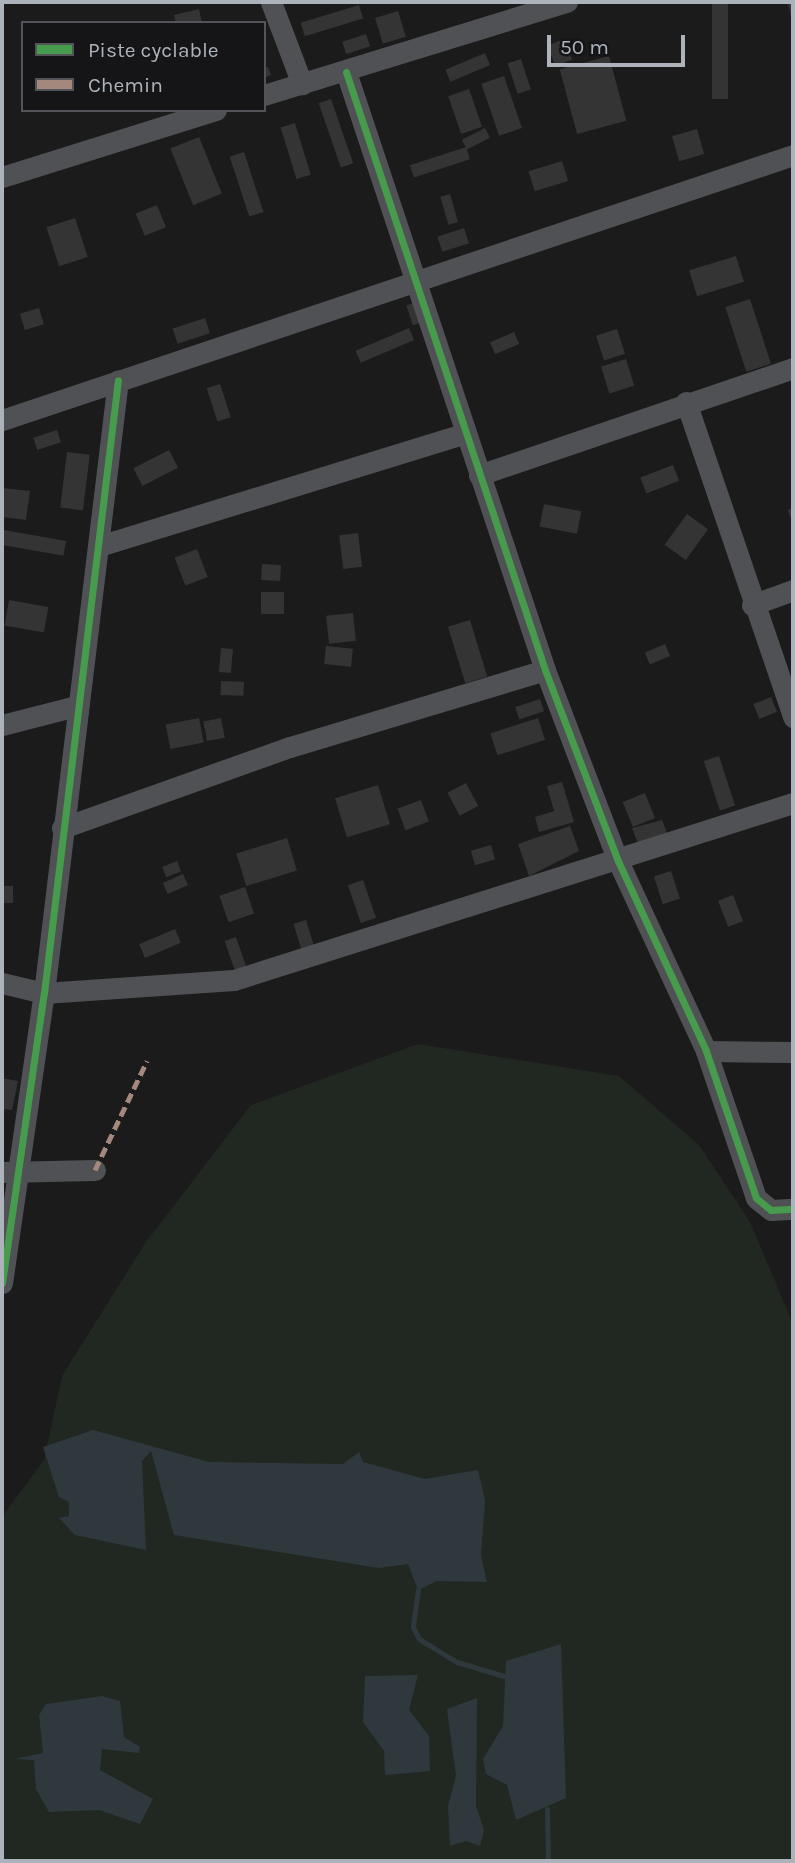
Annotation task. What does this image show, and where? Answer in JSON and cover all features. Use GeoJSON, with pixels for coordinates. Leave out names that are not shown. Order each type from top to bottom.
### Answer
{"type":"FeatureCollection","features":[{"type":"Feature","properties":{"kind":"street"},"geometry":{"type":"LineString","coordinates":[[271,2],[302,83]]}},
{"type":"Feature","properties":{"kind":"street"},"geometry":{"type":"LineString","coordinates":[[266,94],[567,2]]}},
{"type":"Feature","properties":{"kind":"street"},"geometry":{"type":"LineString","coordinates":[[346,72],[419,281],[466,433],[545,670],[618,860],[706,1051],[756,1198],[771,1210],[793,1209]]}},
{"type":"Feature","properties":{"kind":"street"},"geometry":{"type":"LineString","coordinates":[[2,177],[210,112]]}},
{"type":"Feature","properties":{"kind":"street"},"geometry":{"type":"LineString","coordinates":[[2,420],[793,155]]}},
{"type":"Feature","properties":{"kind":"street"},"geometry":{"type":"LineString","coordinates":[[480,475],[686,402],[793,368]]}},
{"type":"Feature","properties":{"kind":"street"},"geometry":{"type":"LineString","coordinates":[[2,1283],[9,1171],[44,993],[76,706],[99,546],[118,380]]}},
{"type":"Feature","properties":{"kind":"street"},"geometry":{"type":"LineString","coordinates":[[686,402],[752,605],[793,717]]}},
{"type":"Feature","properties":{"kind":"street"},"geometry":{"type":"LineString","coordinates":[[99,546],[466,433]]}},
{"type":"Feature","properties":{"kind":"street"},"geometry":{"type":"LineString","coordinates":[[752,605],[793,590]]}},
{"type":"Feature","properties":{"kind":"street"},"geometry":{"type":"LineString","coordinates":[[62,828],[290,747],[545,670]]}},
{"type":"Feature","properties":{"kind":"street"},"geometry":{"type":"LineString","coordinates":[[2,725],[76,706]]}},
{"type":"Feature","properties":{"kind":"street"},"geometry":{"type":"LineString","coordinates":[[2,983],[44,993],[234,980],[793,803]]}},
{"type":"Feature","properties":{"kind":"street"},"geometry":{"type":"LineString","coordinates":[[706,1051],[793,1052]]}},
{"type":"Feature","properties":{"kind":"street"},"geometry":{"type":"LineString","coordinates":[[9,1171],[95,1170]]}},
{"type":"Feature","properties":{"kind":"shaded area"},"geometry":{"type":"Polygon","coordinates":[[[418,1044],[619,1076],[699,1145],[750,1222],[793,1324],[793,1861],[2,1861],[2,1517],[44,1460],[62,1376],[146,1242],[251,1105],[418,1044]]]}},
{"type":"Feature","properties":{"kind":"shaded area"},"geometry":{"type":"Polygon","coordinates":[[[93,1430],[209,1462],[343,1464],[359,1452],[363,1462],[425,1479],[478,1470],[485,1500],[481,1556],[487,1582],[437,1581],[418,1590],[408,1564],[379,1568],[174,1535],[151,1451],[142,1461],[146,1550],[75,1535],[59,1518],[69,1516],[69,1502],[59,1497],[43,1447],[93,1430]]]}},
{"type":"Feature","properties":{"kind":"shaded area"},"geometry":{"type":"Polygon","coordinates":[[[561,1644],[566,1798],[516,1820],[507,1785],[486,1774],[483,1759],[503,1726],[506,1661],[561,1644]]]}},
{"type":"Feature","properties":{"kind":"shaded area"},"geometry":{"type":"Polygon","coordinates":[[[418,1675],[409,1710],[429,1736],[430,1771],[385,1775],[384,1751],[363,1722],[365,1676],[418,1675]]]}},
{"type":"Feature","properties":{"kind":"shaded area"},"geometry":{"type":"Polygon","coordinates":[[[102,1696],[120,1701],[124,1737],[140,1747],[139,1753],[102,1749],[100,1770],[153,1799],[140,1824],[99,1810],[49,1812],[36,1789],[34,1760],[15,1759],[43,1753],[39,1715],[46,1704],[102,1696]]]}},
{"type":"Feature","properties":{"kind":"shaded area"},"geometry":{"type":"Polygon","coordinates":[[[477,1698],[476,1806],[484,1830],[480,1846],[466,1841],[450,1846],[448,1806],[456,1776],[447,1709],[477,1698]]]}},
{"type":"Feature","properties":{"kind":"building"},"geometry":{"type":"Polygon","coordinates":[[[712,2],[728,2],[728,99],[712,99],[712,2]]]}},
{"type":"Feature","properties":{"kind":"building"},"geometry":{"type":"Polygon","coordinates":[[[793,2],[793,20],[792,20],[788,4],[793,2]]]}},
{"type":"Feature","properties":{"kind":"building"},"geometry":{"type":"Polygon","coordinates":[[[359,5],[363,18],[305,36],[301,23],[359,5]]]}},
{"type":"Feature","properties":{"kind":"building"},"geometry":{"type":"Polygon","coordinates":[[[199,9],[202,21],[176,21],[174,15],[199,9]]]}},
{"type":"Feature","properties":{"kind":"building"},"geometry":{"type":"Polygon","coordinates":[[[398,11],[406,37],[383,44],[375,18],[398,11]]]}},
{"type":"Feature","properties":{"kind":"building"},"geometry":{"type":"Polygon","coordinates":[[[366,34],[370,46],[346,54],[342,42],[366,34]]]}},
{"type":"Feature","properties":{"kind":"building"},"geometry":{"type":"Polygon","coordinates":[[[564,39],[572,59],[556,66],[547,46],[564,39]]]}},
{"type":"Feature","properties":{"kind":"building"},"geometry":{"type":"Polygon","coordinates":[[[485,53],[490,65],[450,82],[445,70],[485,53]]]}},
{"type":"Feature","properties":{"kind":"building"},"geometry":{"type":"Polygon","coordinates":[[[609,56],[626,121],[577,134],[560,69],[609,56]]]}},
{"type":"Feature","properties":{"kind":"building"},"geometry":{"type":"Polygon","coordinates":[[[521,59],[531,89],[518,94],[508,63],[521,59]]]}},
{"type":"Feature","properties":{"kind":"building"},"geometry":{"type":"Polygon","coordinates":[[[266,68],[271,75],[266,77],[266,68]]]}},
{"type":"Feature","properties":{"kind":"building"},"geometry":{"type":"Polygon","coordinates":[[[504,76],[522,128],[499,136],[481,84],[504,76]]]}},
{"type":"Feature","properties":{"kind":"building"},"geometry":{"type":"Polygon","coordinates":[[[469,89],[482,127],[461,134],[448,96],[469,89]]]}},
{"type":"Feature","properties":{"kind":"building"},"geometry":{"type":"Polygon","coordinates":[[[331,99],[353,163],[341,168],[319,103],[331,99]]]}},
{"type":"Feature","properties":{"kind":"building"},"geometry":{"type":"Polygon","coordinates":[[[295,123],[311,175],[296,179],[281,127],[295,123]]]}},
{"type":"Feature","properties":{"kind":"building"},"geometry":{"type":"Polygon","coordinates":[[[485,128],[490,138],[467,150],[462,140],[485,128]]]}},
{"type":"Feature","properties":{"kind":"building"},"geometry":{"type":"Polygon","coordinates":[[[697,129],[704,154],[679,161],[672,136],[697,129]]]}},
{"type":"Feature","properties":{"kind":"building"},"geometry":{"type":"Polygon","coordinates":[[[199,137],[222,194],[193,205],[170,149],[199,137]]]}},
{"type":"Feature","properties":{"kind":"building"},"geometry":{"type":"Polygon","coordinates":[[[466,147],[470,159],[414,178],[410,165],[466,147]]]}},
{"type":"Feature","properties":{"kind":"building"},"geometry":{"type":"Polygon","coordinates":[[[244,152],[263,212],[249,217],[230,157],[244,152]]]}},
{"type":"Feature","properties":{"kind":"building"},"geometry":{"type":"Polygon","coordinates":[[[562,161],[568,181],[535,191],[529,171],[562,161]]]}},
{"type":"Feature","properties":{"kind":"building"},"geometry":{"type":"Polygon","coordinates":[[[450,194],[458,222],[448,225],[440,197],[450,194]]]}},
{"type":"Feature","properties":{"kind":"building"},"geometry":{"type":"Polygon","coordinates":[[[157,205],[166,227],[145,236],[136,214],[157,205]]]}},
{"type":"Feature","properties":{"kind":"building"},"geometry":{"type":"Polygon","coordinates":[[[75,218],[88,257],[59,266],[46,227],[75,218]]]}},
{"type":"Feature","properties":{"kind":"building"},"geometry":{"type":"Polygon","coordinates":[[[464,228],[469,243],[442,252],[437,237],[464,228]]]}},
{"type":"Feature","properties":{"kind":"building"},"geometry":{"type":"Polygon","coordinates":[[[736,256],[744,282],[697,296],[689,270],[736,256]]]}},
{"type":"Feature","properties":{"kind":"building"},"geometry":{"type":"Polygon","coordinates":[[[750,299],[771,364],[746,372],[725,307],[750,299]]]}},
{"type":"Feature","properties":{"kind":"building"},"geometry":{"type":"Polygon","coordinates":[[[417,302],[423,322],[413,325],[406,305],[417,302]]]}},
{"type":"Feature","properties":{"kind":"building"},"geometry":{"type":"Polygon","coordinates":[[[39,308],[44,324],[25,330],[20,314],[39,308]]]}},
{"type":"Feature","properties":{"kind":"building"},"geometry":{"type":"Polygon","coordinates":[[[205,318],[210,333],[178,344],[173,329],[205,318]]]}},
{"type":"Feature","properties":{"kind":"building"},"geometry":{"type":"Polygon","coordinates":[[[409,328],[414,340],[361,363],[356,351],[409,328]]]}},
{"type":"Feature","properties":{"kind":"building"},"geometry":{"type":"Polygon","coordinates":[[[617,329],[625,354],[604,361],[596,336],[617,329]]]}},
{"type":"Feature","properties":{"kind":"building"},"geometry":{"type":"Polygon","coordinates":[[[514,332],[519,344],[495,354],[490,342],[514,332]]]}},
{"type":"Feature","properties":{"kind":"building"},"geometry":{"type":"Polygon","coordinates":[[[626,359],[634,386],[609,393],[601,367],[626,359]]]}},
{"type":"Feature","properties":{"kind":"building"},"geometry":{"type":"Polygon","coordinates":[[[220,384],[231,417],[218,422],[207,388],[220,384]]]}},
{"type":"Feature","properties":{"kind":"building"},"geometry":{"type":"Polygon","coordinates":[[[57,430],[61,442],[37,450],[33,438],[57,430]]]}},
{"type":"Feature","properties":{"kind":"building"},"geometry":{"type":"Polygon","coordinates":[[[169,450],[178,468],[142,486],[133,468],[169,450]]]}},
{"type":"Feature","properties":{"kind":"building"},"geometry":{"type":"Polygon","coordinates":[[[67,452],[90,455],[83,510],[60,508],[67,452]]]}},
{"type":"Feature","properties":{"kind":"building"},"geometry":{"type":"Polygon","coordinates":[[[673,465],[679,481],[646,493],[640,478],[673,465]]]}},
{"type":"Feature","properties":{"kind":"building"},"geometry":{"type":"Polygon","coordinates":[[[2,488],[30,491],[26,520],[2,517],[2,488]]]}},
{"type":"Feature","properties":{"kind":"building"},"geometry":{"type":"Polygon","coordinates":[[[544,504],[581,511],[577,534],[540,527],[544,504]]]}},
{"type":"Feature","properties":{"kind":"building"},"geometry":{"type":"Polygon","coordinates":[[[793,508],[793,525],[788,510],[793,508]]]}},
{"type":"Feature","properties":{"kind":"building"},"geometry":{"type":"Polygon","coordinates":[[[687,514],[708,529],[686,560],[665,545],[687,514]]]}},
{"type":"Feature","properties":{"kind":"building"},"geometry":{"type":"Polygon","coordinates":[[[4,530],[66,541],[63,556],[2,545],[4,530]]]}},
{"type":"Feature","properties":{"kind":"building"},"geometry":{"type":"Polygon","coordinates":[[[358,533],[362,567],[343,569],[339,535],[358,533]]]}},
{"type":"Feature","properties":{"kind":"building"},"geometry":{"type":"Polygon","coordinates":[[[197,549],[208,577],[185,586],[175,558],[197,549]]]}},
{"type":"Feature","properties":{"kind":"building"},"geometry":{"type":"Polygon","coordinates":[[[262,564],[281,565],[280,581],[261,580],[262,564]]]}},
{"type":"Feature","properties":{"kind":"building"},"geometry":{"type":"Polygon","coordinates":[[[261,592],[284,592],[284,614],[261,614],[261,592]]]}},
{"type":"Feature","properties":{"kind":"building"},"geometry":{"type":"Polygon","coordinates":[[[9,600],[48,607],[44,633],[4,626],[9,600]]]}},
{"type":"Feature","properties":{"kind":"building"},"geometry":{"type":"Polygon","coordinates":[[[353,613],[356,641],[329,644],[326,616],[353,613]]]}},
{"type":"Feature","properties":{"kind":"building"},"geometry":{"type":"Polygon","coordinates":[[[470,620],[487,676],[465,683],[448,627],[470,620]]]}},
{"type":"Feature","properties":{"kind":"building"},"geometry":{"type":"Polygon","coordinates":[[[665,644],[670,656],[650,665],[645,653],[665,644]]]}},
{"type":"Feature","properties":{"kind":"building"},"geometry":{"type":"Polygon","coordinates":[[[326,646],[353,649],[351,667],[324,664],[326,646]]]}},
{"type":"Feature","properties":{"kind":"building"},"geometry":{"type":"Polygon","coordinates":[[[221,648],[233,649],[231,673],[219,672],[221,648]]]}},
{"type":"Feature","properties":{"kind":"building"},"geometry":{"type":"Polygon","coordinates":[[[221,681],[244,682],[243,696],[221,695],[221,681]]]}},
{"type":"Feature","properties":{"kind":"building"},"geometry":{"type":"Polygon","coordinates":[[[771,697],[777,712],[759,719],[753,704],[771,697]]]}},
{"type":"Feature","properties":{"kind":"building"},"geometry":{"type":"Polygon","coordinates":[[[540,699],[544,711],[519,719],[515,707],[540,699]]]}},
{"type":"Feature","properties":{"kind":"building"},"geometry":{"type":"Polygon","coordinates":[[[199,718],[204,743],[170,749],[166,724],[199,718]]]}},
{"type":"Feature","properties":{"kind":"building"},"geometry":{"type":"Polygon","coordinates":[[[221,718],[225,738],[207,741],[203,721],[221,718]]]}},
{"type":"Feature","properties":{"kind":"building"},"geometry":{"type":"Polygon","coordinates":[[[538,718],[545,740],[498,755],[490,733],[538,718]]]}},
{"type":"Feature","properties":{"kind":"building"},"geometry":{"type":"Polygon","coordinates":[[[719,756],[735,805],[720,810],[704,761],[719,756]]]}},
{"type":"Feature","properties":{"kind":"building"},"geometry":{"type":"Polygon","coordinates":[[[562,782],[574,822],[539,832],[535,817],[554,811],[547,786],[562,782]]]}},
{"type":"Feature","properties":{"kind":"building"},"geometry":{"type":"Polygon","coordinates":[[[466,783],[478,806],[460,816],[447,793],[466,783]]]}},
{"type":"Feature","properties":{"kind":"building"},"geometry":{"type":"Polygon","coordinates":[[[378,785],[390,824],[347,837],[335,798],[378,785]]]}},
{"type":"Feature","properties":{"kind":"building"},"geometry":{"type":"Polygon","coordinates":[[[645,793],[655,818],[633,827],[623,802],[645,793]]]}},
{"type":"Feature","properties":{"kind":"building"},"geometry":{"type":"Polygon","coordinates":[[[421,800],[429,822],[405,830],[398,809],[421,800]]]}},
{"type":"Feature","properties":{"kind":"building"},"geometry":{"type":"Polygon","coordinates":[[[662,820],[667,833],[638,844],[632,828],[662,820]]]}},
{"type":"Feature","properties":{"kind":"building"},"geometry":{"type":"Polygon","coordinates":[[[570,826],[579,851],[529,876],[518,844],[570,826]]]}},
{"type":"Feature","properties":{"kind":"building"},"geometry":{"type":"Polygon","coordinates":[[[287,838],[297,871],[246,886],[236,853],[287,838]]]}},
{"type":"Feature","properties":{"kind":"building"},"geometry":{"type":"Polygon","coordinates":[[[491,845],[495,859],[475,865],[471,851],[491,845]]]}},
{"type":"Feature","properties":{"kind":"building"},"geometry":{"type":"Polygon","coordinates":[[[177,861],[181,871],[166,877],[162,867],[177,861]]]}},
{"type":"Feature","properties":{"kind":"building"},"geometry":{"type":"Polygon","coordinates":[[[671,871],[680,899],[663,904],[654,877],[671,871]]]}},
{"type":"Feature","properties":{"kind":"building"},"geometry":{"type":"Polygon","coordinates":[[[183,874],[188,885],[168,894],[163,883],[183,874]]]}},
{"type":"Feature","properties":{"kind":"building"},"geometry":{"type":"Polygon","coordinates":[[[363,880],[376,918],[361,923],[348,885],[363,880]]]}},
{"type":"Feature","properties":{"kind":"building"},"geometry":{"type":"Polygon","coordinates":[[[2,886],[13,886],[13,903],[2,903],[2,886]]]}},
{"type":"Feature","properties":{"kind":"building"},"geometry":{"type":"Polygon","coordinates":[[[245,887],[254,913],[229,922],[219,896],[245,887]]]}},
{"type":"Feature","properties":{"kind":"building"},"geometry":{"type":"Polygon","coordinates":[[[733,895],[743,921],[728,927],[718,901],[733,895]]]}},
{"type":"Feature","properties":{"kind":"building"},"geometry":{"type":"Polygon","coordinates":[[[306,920],[315,949],[302,952],[294,924],[306,920]]]}},
{"type":"Feature","properties":{"kind":"building"},"geometry":{"type":"Polygon","coordinates":[[[175,929],[181,943],[145,958],[139,944],[175,929]]]}},
{"type":"Feature","properties":{"kind":"building"},"geometry":{"type":"Polygon","coordinates":[[[236,937],[248,971],[236,975],[225,941],[236,937]]]}},
{"type":"Feature","properties":{"kind":"building"},"geometry":{"type":"Polygon","coordinates":[[[2,1078],[18,1081],[12,1110],[2,1109],[2,1078]]]}},
{"type":"Feature","properties":{"kind":"waterway"},"geometry":{"type":"LineString","coordinates":[[418,1590],[413,1627],[419,1639],[457,1662],[504,1676]]}},
{"type":"Feature","properties":{"kind":"waterway"},"geometry":{"type":"LineString","coordinates":[[547,1809],[548,1861]]}},
{"type":"Feature","properties":{"kind":"marked path"},"geometry":{"type":"LineString","coordinates":[[95,1170],[147,1061]]}},
{"type":"Feature","properties":{"kind":"cycle path"},"geometry":{"type":"LineString","coordinates":[[346,72],[545,670],[618,861],[706,1051],[756,1198],[771,1210],[793,1209]]}},
{"type":"Feature","properties":{"kind":"cycle path"},"geometry":{"type":"LineString","coordinates":[[2,1283],[44,993],[118,380]]}}]}
